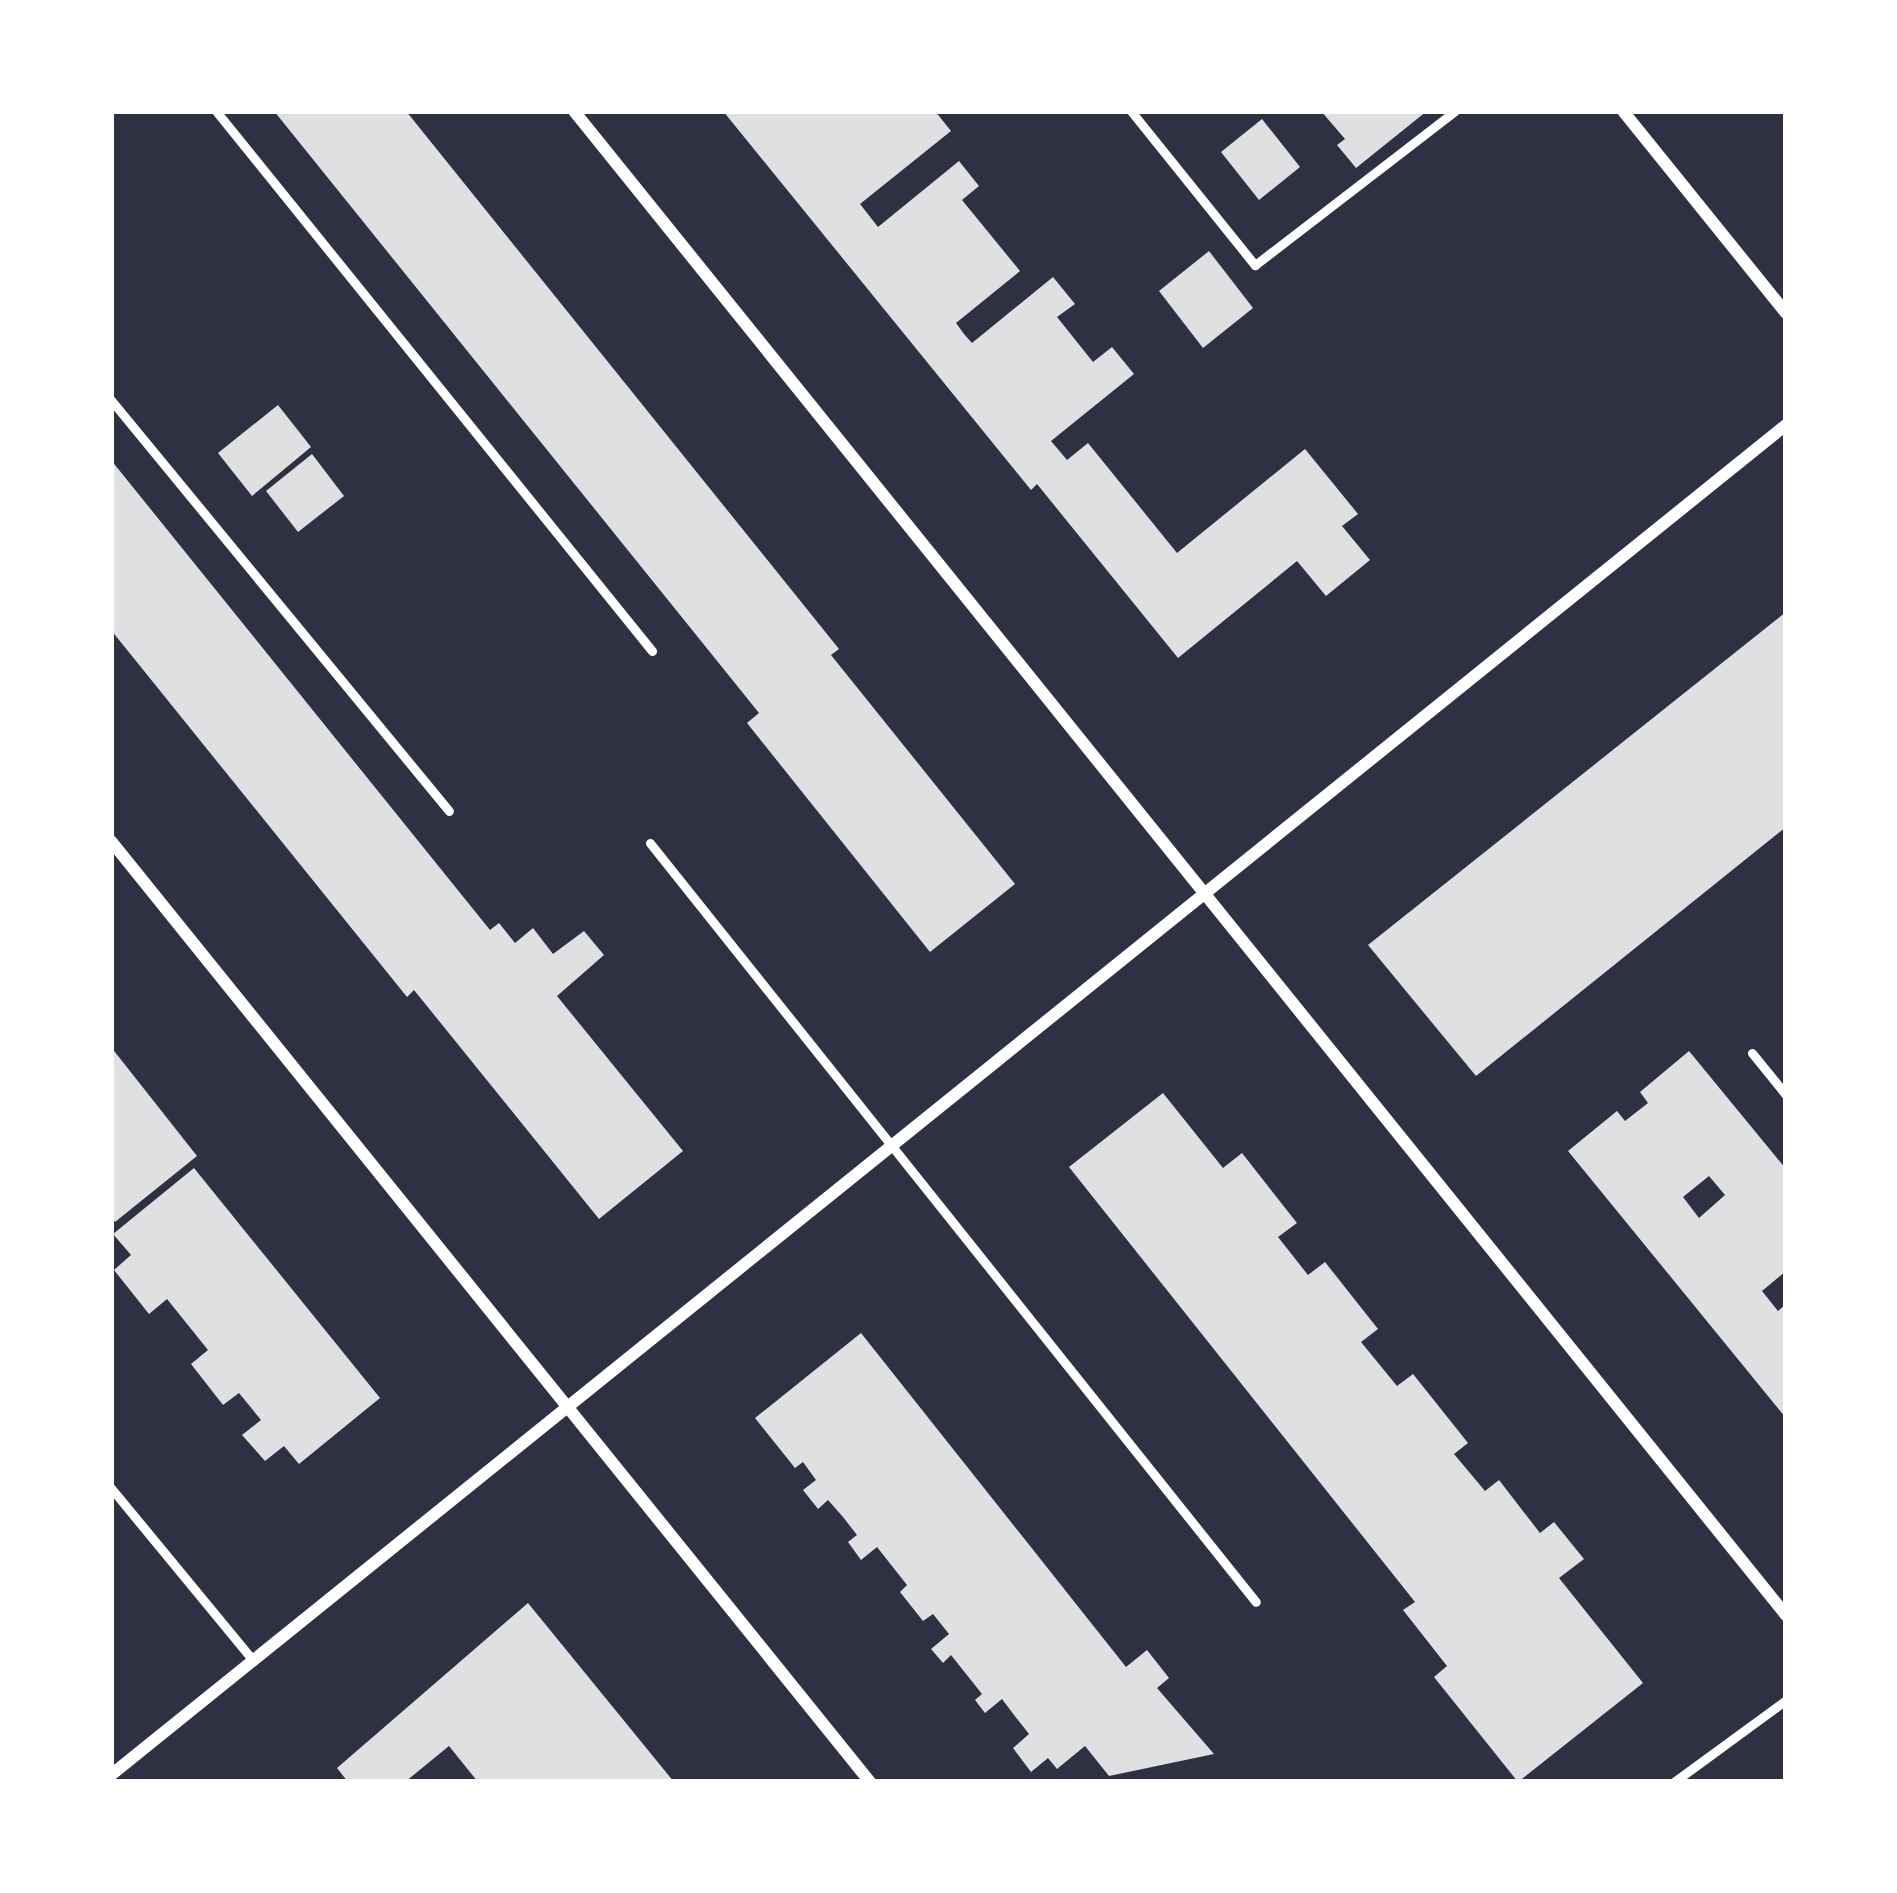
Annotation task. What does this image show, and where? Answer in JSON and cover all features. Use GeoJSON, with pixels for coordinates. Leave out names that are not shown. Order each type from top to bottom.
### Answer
{"type":"FeatureCollection","features":[{"type":"Feature","properties":{"kind":"street"},"geometry":{"type":"LineString","coordinates":[[574,111],[1786,1614]]}},
{"type":"Feature","properties":{"kind":"street"},"geometry":{"type":"LineString","coordinates":[[1622,111],[1786,313]]}},
{"type":"Feature","properties":{"kind":"street"},"geometry":{"type":"LineString","coordinates":[[111,1775],[1786,425]]}},
{"type":"Feature","properties":{"kind":"street"},"geometry":{"type":"LineString","coordinates":[[111,842],[870,1782]]}},
{"type":"Feature","properties":{"kind":"lane"},"geometry":{"type":"LineString","coordinates":[[216,111],[652,651]]}},
{"type":"Feature","properties":{"kind":"lane"},"geometry":{"type":"LineString","coordinates":[[1131,111],[1255,265],[1455,111]]}},
{"type":"Feature","properties":{"kind":"lane"},"geometry":{"type":"LineString","coordinates":[[111,400],[449,811]]}},
{"type":"Feature","properties":{"kind":"lane"},"geometry":{"type":"LineString","coordinates":[[650,843],[1256,1602]]}},
{"type":"Feature","properties":{"kind":"lane"},"geometry":{"type":"LineString","coordinates":[[1751,1053],[1786,1095]]}},
{"type":"Feature","properties":{"kind":"lane"},"geometry":{"type":"LineString","coordinates":[[111,1488],[254,1660]]}},
{"type":"Feature","properties":{"kind":"lane"},"geometry":{"type":"LineString","coordinates":[[1674,1782],[1786,1700]]}},
{"type":"Feature","properties":{"kind":"building"},"geometry":{"type":"Polygon","coordinates":[[[274,111],[406,111],[839,649],[831,655],[1015,884],[930,952],[747,723],[759,713],[274,111]]]}},
{"type":"Feature","properties":{"kind":"building"},"geometry":{"type":"Polygon","coordinates":[[[723,111],[935,111],[951,131],[860,204],[878,227],[959,161],[979,186],[962,200],[1020,271],[956,323],[964,334],[972,343],[1053,277],[1075,304],[1057,317],[1093,362],[1112,347],[1134,374],[1051,441],[1067,460],[1088,443],[1177,553],[1305,449],[1358,514],[1342,526],[1370,560],[1326,596],[1297,561],[1178,658],[1037,484],[1031,490],[723,111]]]}},
{"type":"Feature","properties":{"kind":"building"},"geometry":{"type":"Polygon","coordinates":[[[1321,111],[1427,111],[1356,168],[1337,145],[1345,139],[1321,111]]]}},
{"type":"Feature","properties":{"kind":"building"},"geometry":{"type":"Polygon","coordinates":[[[1262,119],[1300,167],[1259,200],[1221,152],[1262,119]]]}},
{"type":"Feature","properties":{"kind":"building"},"geometry":{"type":"Polygon","coordinates":[[[1209,251],[1253,308],[1203,348],[1159,291],[1209,251]]]}},
{"type":"Feature","properties":{"kind":"building"},"geometry":{"type":"Polygon","coordinates":[[[278,405],[311,447],[252,496],[218,453],[278,405]]]}},
{"type":"Feature","properties":{"kind":"building"},"geometry":{"type":"Polygon","coordinates":[[[312,454],[344,496],[298,532],[266,491],[312,454]]]}},
{"type":"Feature","properties":{"kind":"building"},"geometry":{"type":"Polygon","coordinates":[[[111,460],[490,930],[499,923],[515,943],[533,928],[553,954],[584,931],[604,955],[557,996],[683,1151],[599,1219],[414,990],[407,997],[111,630],[111,460]]]}},
{"type":"Feature","properties":{"kind":"building"},"geometry":{"type":"Polygon","coordinates":[[[1786,612],[1786,827],[1476,1076],[1368,945],[1786,612]]]}},
{"type":"Feature","properties":{"kind":"building"},"geometry":{"type":"Polygon","coordinates":[[[111,1047],[197,1156],[115,1222],[111,1216],[111,1047]]]}},
{"type":"Feature","properties":{"kind":"building"},"geometry":{"type":"Polygon","coordinates":[[[1689,1051],[1786,1169],[1786,1271],[1762,1291],[1778,1311],[1786,1304],[1786,1418],[1568,1151],[1617,1111],[1625,1121],[1648,1103],[1640,1092],[1689,1051]],[[1709,1176],[1683,1197],[1699,1218],[1725,1195],[1709,1176]]]}},
{"type":"Feature","properties":{"kind":"building"},"geometry":{"type":"Polygon","coordinates":[[[1163,1093],[1223,1168],[1242,1153],[1297,1223],[1278,1237],[1308,1275],[1325,1262],[1378,1329],[1361,1342],[1397,1386],[1413,1374],[1468,1443],[1454,1454],[1485,1491],[1499,1480],[1540,1533],[1554,1522],[1584,1559],[1559,1578],[1643,1683],[1518,1782],[1434,1677],[1447,1666],[1403,1610],[1415,1602],[1069,1167],[1163,1093]]]}},
{"type":"Feature","properties":{"kind":"building"},"geometry":{"type":"Polygon","coordinates":[[[194,1168],[380,1398],[299,1464],[284,1446],[265,1461],[242,1435],[261,1420],[239,1393],[223,1405],[191,1364],[208,1350],[167,1299],[149,1314],[114,1270],[131,1255],[113,1234],[194,1168]]]}},
{"type":"Feature","properties":{"kind":"building"},"geometry":{"type":"Polygon","coordinates":[[[861,1333],[1126,1667],[1147,1650],[1169,1678],[1157,1688],[1214,1754],[1109,1776],[1085,1746],[1057,1769],[1048,1758],[1031,1772],[1013,1748],[1029,1734],[1002,1699],[985,1713],[975,1700],[982,1694],[951,1655],[943,1663],[931,1649],[949,1634],[933,1614],[923,1621],[900,1592],[907,1585],[877,1547],[861,1560],[848,1542],[857,1535],[843,1517],[828,1500],[818,1509],[803,1490],[816,1480],[803,1462],[795,1468],[755,1418],[861,1333]]]}},
{"type":"Feature","properties":{"kind":"building"},"geometry":{"type":"Polygon","coordinates":[[[528,1603],[674,1782],[478,1782],[449,1746],[405,1782],[348,1782],[337,1768],[528,1603]]]}}]}
